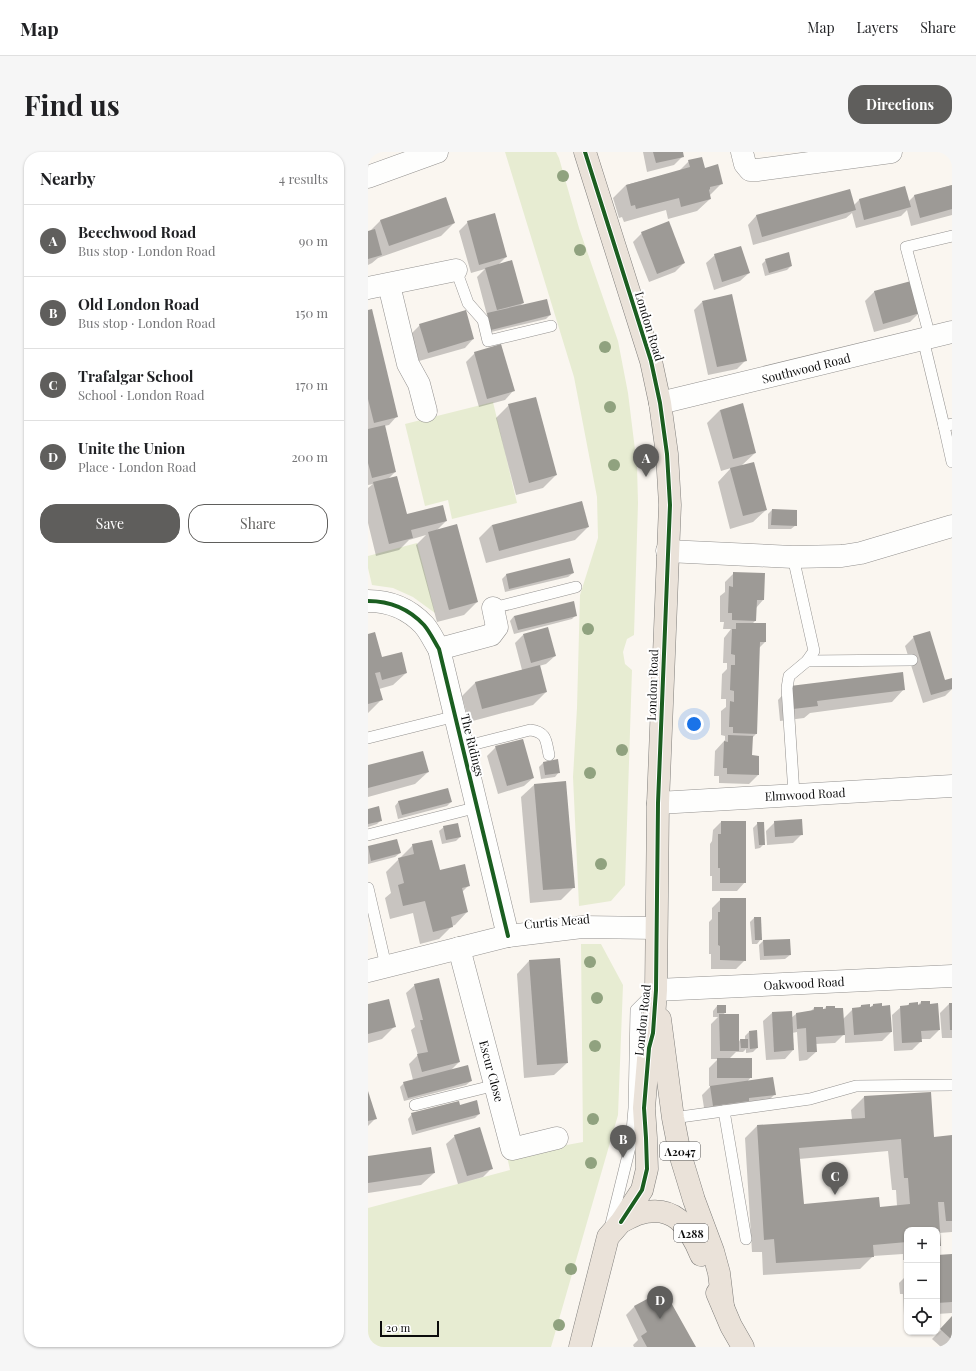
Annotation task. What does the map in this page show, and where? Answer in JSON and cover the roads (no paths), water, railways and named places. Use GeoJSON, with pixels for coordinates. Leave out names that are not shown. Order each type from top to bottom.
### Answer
{"type":"FeatureCollection","features":[{"type":"Feature","properties":{"kind":"main road","name":"London Road"},"geometry":{"type":"LineString","coordinates":[[580,1347],[615,1230],[642,1190],[647,1169],[644,1108],[649,1048],[653,1033],[656,990],[658,803],[670,505],[667,454],[660,403],[651,361],[585,152]]}},
{"type":"Feature","properties":{"kind":"main road","name":"London Road"},"geometry":{"type":"LineString","coordinates":[[656,990],[666,1054],[672,1118],[680,1154],[719,1273],[723,1306]]}},
{"type":"Feature","properties":{"kind":"main road","name":"A288"},"geometry":{"type":"LineString","coordinates":[[615,1230],[638,1214],[653,1212],[664,1212],[677,1218],[686,1226],[693,1236],[731,1326],[743,1347]]}},
{"type":"Feature","properties":{"kind":"street"},"geometry":{"type":"LineString","coordinates":[[368,177],[437,152]]}},
{"type":"Feature","properties":{"kind":"street"},"geometry":{"type":"LineString","coordinates":[[742,152],[745,164],[750,170],[757,170],[892,152]]}},
{"type":"Feature","properties":{"kind":"street"},"geometry":{"type":"LineString","coordinates":[[368,288],[389,285],[456,270]]}},
{"type":"Feature","properties":{"kind":"street"},"geometry":{"type":"LineString","coordinates":[[389,285],[408,364],[419,384],[426,411]]}},
{"type":"Feature","properties":{"kind":"street","name":"Southwood Road"},"geometry":{"type":"LineString","coordinates":[[660,403],[952,332]]}},
{"type":"Feature","properties":{"kind":"street"},"geometry":{"type":"LineString","coordinates":[[667,551],[792,557],[842,556],[952,526]]}},
{"type":"Feature","properties":{"kind":"street","name":"The Ridings"},"geometry":{"type":"LineString","coordinates":[[368,601],[382,601],[405,609],[424,626],[439,649],[478,806],[508,936]]}},
{"type":"Feature","properties":{"kind":"street"},"geometry":{"type":"LineString","coordinates":[[439,649],[491,635],[497,627],[493,608]]}},
{"type":"Feature","properties":{"kind":"street","name":"Elmwood Road"},"geometry":{"type":"LineString","coordinates":[[658,803],[952,786]]}},
{"type":"Feature","properties":{"kind":"street","name":"Curtis Mead"},"geometry":{"type":"LineString","coordinates":[[377,969],[508,936],[582,927],[656,928]]}},
{"type":"Feature","properties":{"kind":"street","name":"Escur Close"},"geometry":{"type":"LineString","coordinates":[[459,948],[512,1148],[557,1138]]}},
{"type":"Feature","properties":{"kind":"street","name":"Oakwood Road"},"geometry":{"type":"LineString","coordinates":[[656,990],[952,976]]}},
{"type":"Feature","properties":{"kind":"lane"},"geometry":{"type":"LineString","coordinates":[[952,236],[906,247],[948,425],[952,462]]}},
{"type":"Feature","properties":{"kind":"lane"},"geometry":{"type":"LineString","coordinates":[[456,270],[468,303],[483,320],[488,341],[551,326]]}},
{"type":"Feature","properties":{"kind":"lane"},"geometry":{"type":"LineString","coordinates":[[792,557],[814,651],[807,661],[789,676],[787,688],[794,794]]}},
{"type":"Feature","properties":{"kind":"lane"},"geometry":{"type":"LineString","coordinates":[[493,608],[576,587]]}},
{"type":"Feature","properties":{"kind":"lane"},"geometry":{"type":"LineString","coordinates":[[807,661],[912,660]]}},
{"type":"Feature","properties":{"kind":"lane"},"geometry":{"type":"LineString","coordinates":[[368,738],[456,716]]}},
{"type":"Feature","properties":{"kind":"lane"},"geometry":{"type":"LineString","coordinates":[[463,747],[530,730],[538,730],[545,736],[550,755]]}},
{"type":"Feature","properties":{"kind":"lane"},"geometry":{"type":"LineString","coordinates":[[368,835],[478,806]]}},
{"type":"Feature","properties":{"kind":"lane"},"geometry":{"type":"LineString","coordinates":[[368,888],[377,969]]}},
{"type":"Feature","properties":{"kind":"lane"},"geometry":{"type":"LineString","coordinates":[[414,1105],[496,1085]]}},
{"type":"Feature","properties":{"kind":"lane"},"geometry":{"type":"LineString","coordinates":[[672,1118],[810,1099],[856,1086],[952,1085]]}},
{"type":"Feature","properties":{"kind":"lane"},"geometry":{"type":"LineString","coordinates":[[724,1111],[746,1239]]}},
{"type":"Feature","properties":{"kind":"place","name":"Beechwood Road"},"geometry":{"type":"Point","coordinates":[646,477]}},
{"type":"Feature","properties":{"kind":"place","name":"Old London Road"},"geometry":{"type":"Point","coordinates":[623,1158]}},
{"type":"Feature","properties":{"kind":"place","name":"Trafalgar School"},"geometry":{"type":"Point","coordinates":[835,1195]}},
{"type":"Feature","properties":{"kind":"place","name":"Unite the Union"},"geometry":{"type":"Point","coordinates":[660,1319]}}]}
